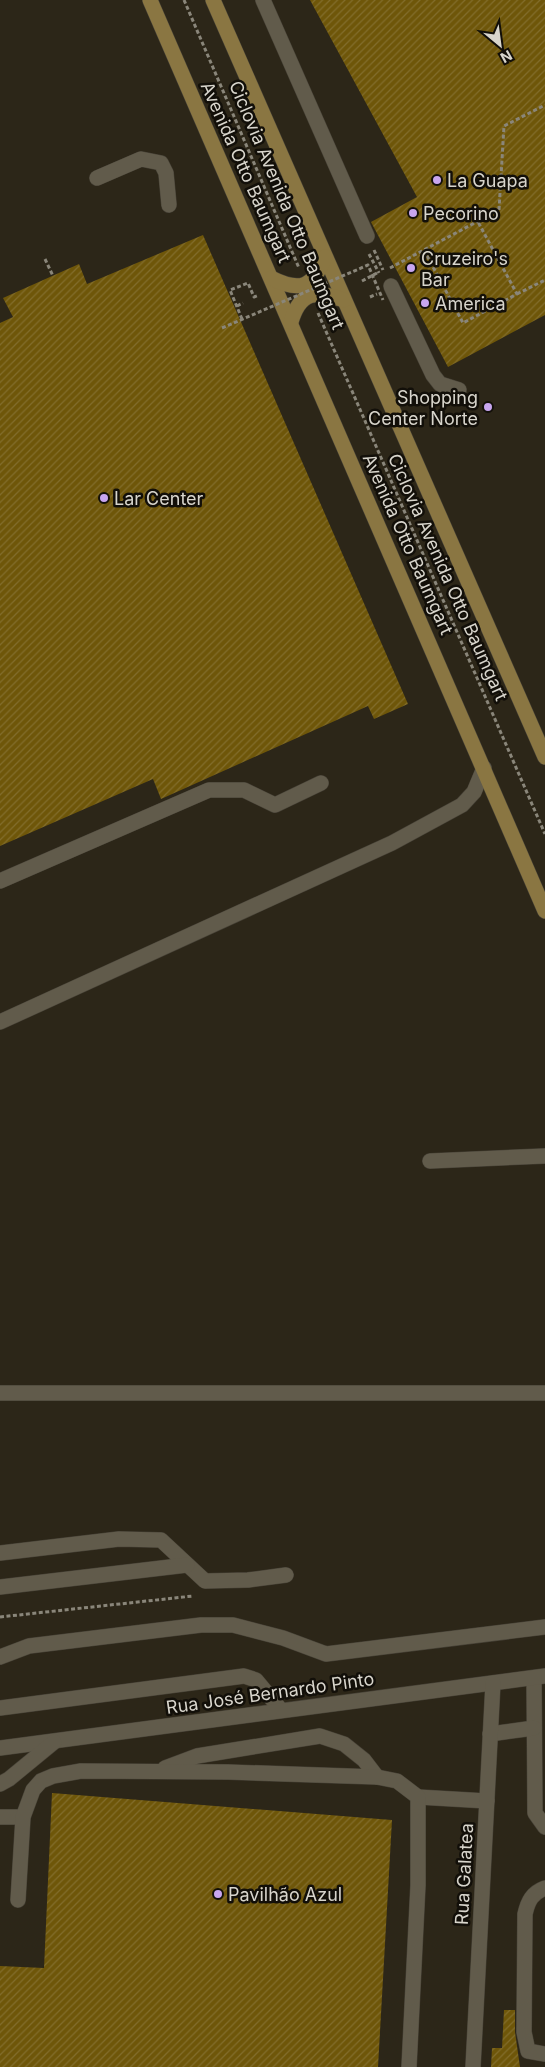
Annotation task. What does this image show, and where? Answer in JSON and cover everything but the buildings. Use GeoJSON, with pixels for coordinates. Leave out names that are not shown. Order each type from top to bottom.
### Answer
{"type":"FeatureCollection","features":[{"type":"Feature","properties":{"kind":"main road","name":"Avenida Otto Baumgart"},"geometry":{"type":"LineString","coordinates":[[150,0],[545,911]]}},
{"type":"Feature","properties":{"kind":"main road"},"geometry":{"type":"LineString","coordinates":[[213,0],[545,757]]}},
{"type":"Feature","properties":{"kind":"main road"},"geometry":{"type":"LineString","coordinates":[[291,322],[295,306],[318,275],[325,256]]}},
{"type":"Feature","properties":{"kind":"main road"},"geometry":{"type":"LineString","coordinates":[[271,278],[288,286],[325,293],[344,300]]}},
{"type":"Feature","properties":{"kind":"street"},"geometry":{"type":"LineString","coordinates":[[263,0],[367,236]]}},
{"type":"Feature","properties":{"kind":"street"},"geometry":{"type":"LineString","coordinates":[[97,178],[141,159],[162,163],[166,173],[169,205]]}},
{"type":"Feature","properties":{"kind":"street"},"geometry":{"type":"LineString","coordinates":[[392,286],[433,375],[440,384],[459,390]]}},
{"type":"Feature","properties":{"kind":"street"},"geometry":{"type":"LineString","coordinates":[[0,1022],[392,843],[462,805],[474,792],[484,768]]}},
{"type":"Feature","properties":{"kind":"street"},"geometry":{"type":"LineString","coordinates":[[0,881],[209,790],[244,790],[275,805],[321,783]]}},
{"type":"Feature","properties":{"kind":"street"},"geometry":{"type":"LineString","coordinates":[[430,1161],[545,1156]]}},
{"type":"Feature","properties":{"kind":"street"},"geometry":{"type":"LineString","coordinates":[[0,1393],[545,1393]]}},
{"type":"Feature","properties":{"kind":"street"},"geometry":{"type":"LineString","coordinates":[[0,1553],[119,1539],[161,1540],[205,1581],[286,1575]]}},
{"type":"Feature","properties":{"kind":"street"},"geometry":{"type":"LineString","coordinates":[[0,1587],[188,1565]]}},
{"type":"Feature","properties":{"kind":"street"},"geometry":{"type":"LineString","coordinates":[[0,1657],[30,1646],[201,1625],[233,1625],[284,1638],[326,1654],[545,1627]]}},
{"type":"Feature","properties":{"kind":"street"},"geometry":{"type":"LineString","coordinates":[[0,1708],[244,1676],[256,1680],[281,1710]]}},
{"type":"Feature","properties":{"kind":"street"},"geometry":{"type":"LineString","coordinates":[[540,1677],[534,1728],[540,1793],[535,1813],[545,1827]]}},
{"type":"Feature","properties":{"kind":"street","name":"Rua José Bernardo Pinto"},"geometry":{"type":"LineString","coordinates":[[0,1748],[540,1677]]}},
{"type":"Feature","properties":{"kind":"street","name":"Rua Galatea"},"geometry":{"type":"LineString","coordinates":[[473,2067],[493,1683]]}},
{"type":"Feature","properties":{"kind":"street"},"geometry":{"type":"LineString","coordinates":[[490,1734],[534,1728]]}},
{"type":"Feature","properties":{"kind":"street"},"geometry":{"type":"LineString","coordinates":[[156,1771],[197,1756],[320,1736],[344,1744],[364,1760],[376,1777]]}},
{"type":"Feature","properties":{"kind":"street"},"geometry":{"type":"LineString","coordinates":[[0,1784],[9,1779],[55,1741]]}},
{"type":"Feature","properties":{"kind":"street"},"geometry":{"type":"LineString","coordinates":[[18,1900],[23,1816],[33,1790],[41,1781],[53,1776],[81,1771],[156,1771],[376,1777],[396,1780],[418,1796],[487,1800]]}},
{"type":"Feature","properties":{"kind":"street"},"geometry":{"type":"LineString","coordinates":[[409,2067],[418,1886],[418,1796]]}},
{"type":"Feature","properties":{"kind":"street"},"geometry":{"type":"LineString","coordinates":[[0,1817],[23,1816]]}},
{"type":"Feature","properties":{"kind":"street"},"geometry":{"type":"LineString","coordinates":[[545,1888],[538,1890],[529,1900],[525,1914],[524,2032],[528,2052],[545,2054]]}},
{"type":"Feature","properties":{"kind":"path","name":"Ciclovia Avenida Otto Baumgart"},"geometry":{"type":"LineString","coordinates":[[184,0],[545,834]]}},
{"type":"Feature","properties":{"kind":"path"},"geometry":{"type":"LineString","coordinates":[[394,266],[499,210],[504,126],[545,105]]}},
{"type":"Feature","properties":{"kind":"path"},"geometry":{"type":"LineString","coordinates":[[478,222],[517,294]]}},
{"type":"Feature","properties":{"kind":"path"},"geometry":{"type":"LineString","coordinates":[[367,236],[392,286]]}},
{"type":"Feature","properties":{"kind":"path"},"geometry":{"type":"LineString","coordinates":[[424,250],[463,323],[545,280]]}},
{"type":"Feature","properties":{"kind":"path"},"geometry":{"type":"LineString","coordinates":[[45,259],[53,276]]}},
{"type":"Feature","properties":{"kind":"path"},"geometry":{"type":"LineString","coordinates":[[222,328],[368,265],[384,300]]}},
{"type":"Feature","properties":{"kind":"path"},"geometry":{"type":"LineString","coordinates":[[362,281],[374,275]]}},
{"type":"Feature","properties":{"kind":"path"},"geometry":{"type":"LineString","coordinates":[[242,319],[230,290],[248,283],[254,297]]}},
{"type":"Feature","properties":{"kind":"path"},"geometry":{"type":"LineString","coordinates":[[237,306],[243,303]]}},
{"type":"Feature","properties":{"kind":"path"},"geometry":{"type":"LineString","coordinates":[[0,1617],[197,1595]]}},
{"type":"Feature","properties":{"kind":"place","name":"La Guapa"},"geometry":{"type":"Point","coordinates":[437,180]}},
{"type":"Feature","properties":{"kind":"place","name":"Pecorino"},"geometry":{"type":"Point","coordinates":[413,213]}},
{"type":"Feature","properties":{"kind":"place","name":"Cruzeiro's Bar"},"geometry":{"type":"Point","coordinates":[411,268]}},
{"type":"Feature","properties":{"kind":"place","name":"America"},"geometry":{"type":"Point","coordinates":[425,303]}},
{"type":"Feature","properties":{"kind":"place","name":"Shopping Center Norte"},"geometry":{"type":"Point","coordinates":[488,407]}},
{"type":"Feature","properties":{"kind":"place","name":"Lar Center"},"geometry":{"type":"Point","coordinates":[104,498]}},
{"type":"Feature","properties":{"kind":"place","name":"Pavilhão Azul"},"geometry":{"type":"Point","coordinates":[218,1894]}}]}
